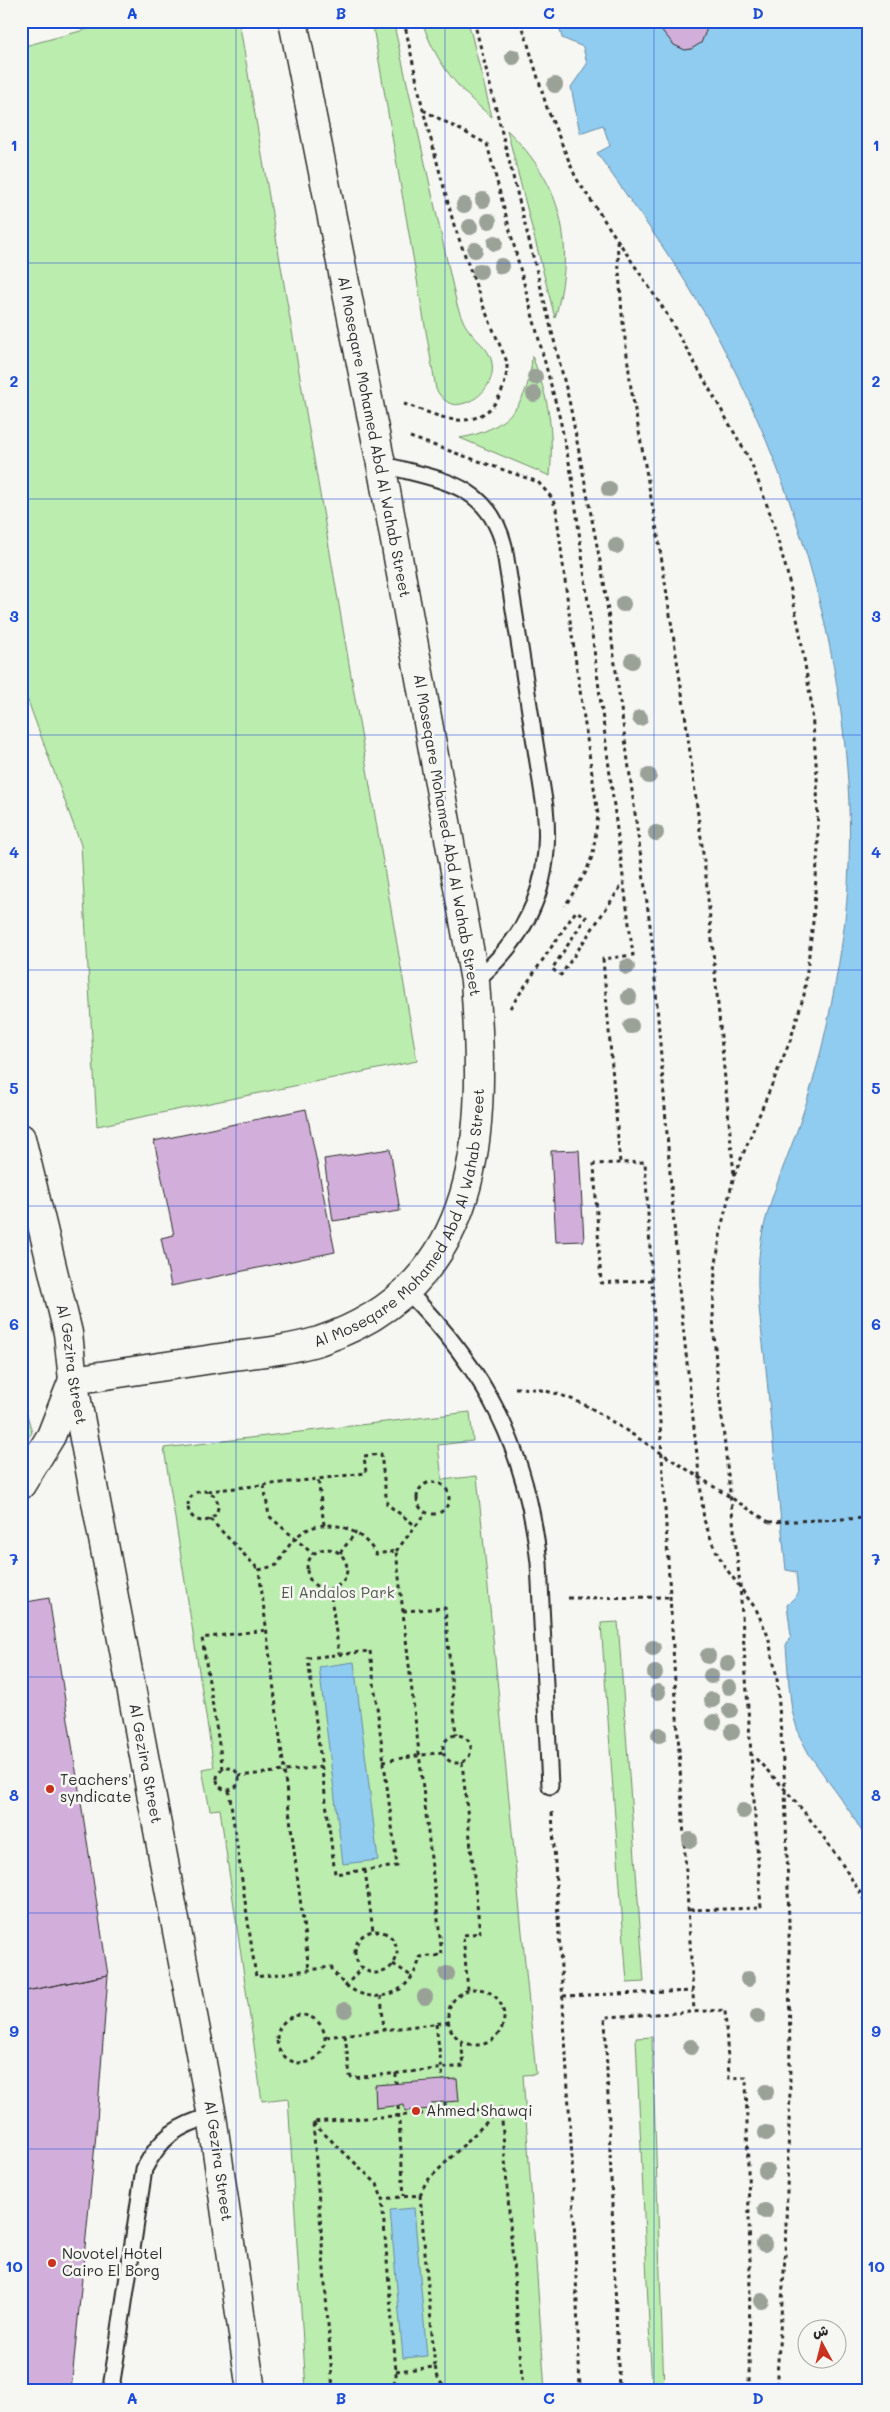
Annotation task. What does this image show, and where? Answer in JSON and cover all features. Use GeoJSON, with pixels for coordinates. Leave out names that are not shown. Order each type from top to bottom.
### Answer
{"type":"FeatureCollection","features":[{"type":"Feature","properties":{"kind":"street","name":"Al Moseqare Mohamed Abd Al Wahab Street"},"geometry":{"type":"LineString","coordinates":[[73,1380],[274,1350],[316,1341],[356,1326],[379,1313],[406,1290],[429,1266],[445,1241],[458,1215],[468,1187],[475,1133],[479,1051],[475,981],[381,464],[293,21]]}},
{"type":"Feature","properties":{"kind":"street","name":"Al Gezira Street"},"geometry":{"type":"LineString","coordinates":[[21,1138],[68,1332],[73,1380],[212,2116],[251,2391]]}},
{"type":"Feature","properties":{"kind":"street"},"geometry":{"type":"LineString","coordinates":[[21,1485],[51,1436],[73,1380]]}},
{"type":"Feature","properties":{"kind":"lane"},"geometry":{"type":"LineString","coordinates":[[381,464],[442,481],[462,488],[478,497],[500,527],[504,546],[546,807],[548,832],[547,858],[534,907],[522,929],[498,961],[475,981]]}},
{"type":"Feature","properties":{"kind":"lane"},"geometry":{"type":"LineString","coordinates":[[406,1290],[437,1321],[464,1355],[487,1391],[517,1457],[535,1527],[539,1563],[550,1786]]}},
{"type":"Feature","properties":{"kind":"lane"},"geometry":{"type":"LineString","coordinates":[[114,2391],[112,2382],[144,2169],[154,2149],[170,2133],[190,2122],[212,2116]]}},
{"type":"Feature","properties":{"kind":"path"},"geometry":{"type":"LineString","coordinates":[[367,392],[457,420],[478,415],[496,404],[504,390],[508,376],[507,362],[481,300],[454,225],[423,110],[404,21]]}},
{"type":"Feature","properties":{"kind":"path"},"geometry":{"type":"LineString","coordinates":[[474,21],[569,400],[604,582],[652,940],[679,1289],[704,1520],[714,1547],[725,1567],[756,1609],[768,1636],[774,1656],[785,1788],[789,1924],[790,2090],[785,2256],[776,2391]]}},
{"type":"Feature","properties":{"kind":"path"},"geometry":{"type":"LineString","coordinates":[[521,21],[546,108],[576,178],[665,311],[751,462],[771,516],[800,628],[811,701],[818,775],[818,848],[810,959],[804,995],[790,1041],[734,1176],[722,1224],[716,1261],[713,1316],[726,1474],[740,1585],[761,1908],[688,1910]]}},
{"type":"Feature","properties":{"kind":"path"},"geometry":{"type":"LineString","coordinates":[[423,110],[487,144],[546,362],[572,478],[633,955],[603,958],[620,1163]]}},
{"type":"Feature","properties":{"kind":"path"},"geometry":{"type":"LineString","coordinates":[[617,241],[622,314],[631,388],[658,536],[684,706],[702,849],[734,1176]]}},
{"type":"Feature","properties":{"kind":"path"},"geometry":{"type":"LineString","coordinates":[[479,1051],[576,911],[586,917],[552,969],[561,974],[624,882]]}},
{"type":"Feature","properties":{"kind":"path"},"geometry":{"type":"LineString","coordinates":[[652,1280],[601,1283],[594,1164],[645,1162],[652,1280],[694,2011]]}},
{"type":"Feature","properties":{"kind":"path"},"geometry":{"type":"LineString","coordinates":[[487,1391],[529,1388],[549,1391],[571,1398],[591,1408],[769,1522],[869,1518]]}},
{"type":"Feature","properties":{"kind":"path"},"geometry":{"type":"LineString","coordinates":[[208,1491],[215,1496],[218,1505],[216,1513],[210,1519],[201,1521],[193,1518],[188,1511],[187,1502],[199,1490],[208,1491],[366,1473],[364,1456],[381,1454],[387,1504],[416,1526]]}},
{"type":"Feature","properties":{"kind":"path"},"geometry":{"type":"LineString","coordinates":[[318,1479],[324,1526]]}},
{"type":"Feature","properties":{"kind":"path"},"geometry":{"type":"LineString","coordinates":[[434,1481],[443,1485],[449,1492],[449,1502],[444,1510],[436,1514],[426,1513],[419,1507],[416,1498],[419,1490],[425,1483],[434,1481]]}},
{"type":"Feature","properties":{"kind":"path"},"geometry":{"type":"LineString","coordinates":[[264,1485],[269,1516],[313,1554]]}},
{"type":"Feature","properties":{"kind":"path"},"geometry":{"type":"LineString","coordinates":[[229,1790],[256,1977],[331,1967],[345,1987],[368,1997],[381,1996],[393,1993],[413,1977],[420,1957],[442,1954],[396,1552],[426,1513]]}},
{"type":"Feature","properties":{"kind":"path"},"geometry":{"type":"LineString","coordinates":[[210,1519],[259,1570],[309,1970]]}},
{"type":"Feature","properties":{"kind":"path"},"geometry":{"type":"LineString","coordinates":[[259,1570],[277,1565],[295,1538],[303,1532],[324,1526],[336,1525],[356,1532],[371,1545],[376,1554],[396,1552]]}},
{"type":"Feature","properties":{"kind":"path"},"geometry":{"type":"LineString","coordinates":[[340,1553],[356,1532]]}},
{"type":"Feature","properties":{"kind":"path"},"geometry":{"type":"LineString","coordinates":[[321,1549],[331,1549],[340,1553],[346,1561],[347,1570],[345,1578],[339,1585],[330,1589],[320,1588],[311,1582],[307,1573],[307,1563],[313,1554],[321,1549]]}},
{"type":"Feature","properties":{"kind":"path"},"geometry":{"type":"LineString","coordinates":[[330,1589],[339,1654]]}},
{"type":"Feature","properties":{"kind":"path"},"geometry":{"type":"LineString","coordinates":[[562,1598],[670,1597]]}},
{"type":"Feature","properties":{"kind":"path"},"geometry":{"type":"LineString","coordinates":[[403,1611],[445,1608],[456,1735]]}},
{"type":"Feature","properties":{"kind":"path"},"geometry":{"type":"LineString","coordinates":[[238,1776],[235,1788],[229,1790],[218,1785],[216,1779],[223,1769],[202,1638],[266,1630]]}},
{"type":"Feature","properties":{"kind":"path"},"geometry":{"type":"LineString","coordinates":[[370,1651],[383,1761],[397,1866],[335,1874],[308,1658],[370,1651]]}},
{"type":"Feature","properties":{"kind":"path"},"geometry":{"type":"LineString","coordinates":[[456,1735],[463,1736],[469,1742],[471,1750],[468,1757],[462,1762],[454,1762],[447,1759],[443,1752],[444,1744],[449,1738],[456,1735]]}},
{"type":"Feature","properties":{"kind":"path"},"geometry":{"type":"LineString","coordinates":[[383,1761],[443,1752]]}},
{"type":"Feature","properties":{"kind":"path"},"geometry":{"type":"LineString","coordinates":[[750,1753],[785,1788],[817,1826],[845,1867],[869,1908]]}},
{"type":"Feature","properties":{"kind":"path"},"geometry":{"type":"LineString","coordinates":[[462,1762],[480,1933],[464,1935],[468,1990]]}},
{"type":"Feature","properties":{"kind":"path"},"geometry":{"type":"LineString","coordinates":[[238,1776],[322,1767]]}},
{"type":"Feature","properties":{"kind":"path"},"geometry":{"type":"LineString","coordinates":[[223,1769],[230,1768],[238,1776]]}},
{"type":"Feature","properties":{"kind":"path"},"geometry":{"type":"LineString","coordinates":[[550,1786],[572,2159],[580,2391]]}},
{"type":"Feature","properties":{"kind":"path"},"geometry":{"type":"LineString","coordinates":[[365,1870],[373,1931]]}},
{"type":"Feature","properties":{"kind":"path"},"geometry":{"type":"LineString","coordinates":[[373,1931],[382,1932],[391,1937],[396,1946],[397,1955],[394,1964],[382,1973],[375,1974],[361,1968],[356,1961],[354,1951],[357,1942],[363,1935],[373,1931]]}},
{"type":"Feature","properties":{"kind":"path"},"geometry":{"type":"LineString","coordinates":[[394,1964],[413,1977]]}},
{"type":"Feature","properties":{"kind":"path"},"geometry":{"type":"LineString","coordinates":[[345,1987],[361,1968]]}},
{"type":"Feature","properties":{"kind":"path"},"geometry":{"type":"LineString","coordinates":[[480,1989],[494,1997],[504,2010],[504,2021],[500,2031],[493,2040],[483,2044],[471,2045],[462,2041],[453,2033],[449,2022],[448,2012],[452,2002],[468,1990],[480,1989]]}},
{"type":"Feature","properties":{"kind":"path"},"geometry":{"type":"LineString","coordinates":[[563,1996],[693,1991]]}},
{"type":"Feature","properties":{"kind":"path"},"geometry":{"type":"LineString","coordinates":[[381,1996],[384,2030]]}},
{"type":"Feature","properties":{"kind":"path"},"geometry":{"type":"LineString","coordinates":[[619,2391],[605,2016],[725,2010],[729,2078],[746,2077],[750,2261],[749,2391]]}},
{"type":"Feature","properties":{"kind":"path"},"geometry":{"type":"LineString","coordinates":[[297,2015],[314,2017],[322,2026],[326,2037],[324,2048],[316,2058],[306,2063],[294,2062],[284,2056],[277,2046],[277,2034],[282,2023],[297,2015]]}},
{"type":"Feature","properties":{"kind":"path"},"geometry":{"type":"LineString","coordinates":[[326,2037],[449,2022]]}},
{"type":"Feature","properties":{"kind":"path"},"geometry":{"type":"LineString","coordinates":[[436,2024],[442,2080]]}},
{"type":"Feature","properties":{"kind":"path"},"geometry":{"type":"LineString","coordinates":[[345,2035],[351,2077],[464,2066],[462,2041]]}},
{"type":"Feature","properties":{"kind":"path"},"geometry":{"type":"LineString","coordinates":[[396,2073],[396,2084]]}},
{"type":"Feature","properties":{"kind":"path"},"geometry":{"type":"LineString","coordinates":[[445,2102],[445,2112]]}},
{"type":"Feature","properties":{"kind":"path"},"geometry":{"type":"LineString","coordinates":[[398,2106],[404,2196]]}},
{"type":"Feature","properties":{"kind":"path"},"geometry":{"type":"LineString","coordinates":[[313,2122],[501,2108]]}},
{"type":"Feature","properties":{"kind":"path"},"geometry":{"type":"LineString","coordinates":[[449,2391],[439,2381],[435,2367],[420,2195],[426,2182],[501,2108]]}},
{"type":"Feature","properties":{"kind":"path"},"geometry":{"type":"LineString","coordinates":[[501,2108],[522,2391]]}},
{"type":"Feature","properties":{"kind":"path"},"geometry":{"type":"LineString","coordinates":[[313,2122],[377,2184],[382,2199],[396,2371],[396,2378],[390,2391]]}},
{"type":"Feature","properties":{"kind":"path"},"geometry":{"type":"LineString","coordinates":[[313,2122],[333,2391]]}},
{"type":"Feature","properties":{"kind":"path"},"geometry":{"type":"LineString","coordinates":[[382,2199],[420,2195]]}},
{"type":"Feature","properties":{"kind":"path"},"geometry":{"type":"LineString","coordinates":[[396,2371],[435,2367]]}},
{"type":"Feature","properties":{"kind":"green space"},"geometry":{"type":"Polygon","coordinates":[[[118,21],[239,21],[417,1061],[97,1126],[81,845],[21,682],[21,47],[118,21]]]}},
{"type":"Feature","properties":{"kind":"green space"},"geometry":{"type":"Polygon","coordinates":[[[372,21],[393,21],[457,305],[466,327],[487,351],[492,362],[491,378],[487,386],[476,398],[457,405],[446,401],[436,389],[372,21]]]}},
{"type":"Feature","properties":{"kind":"green space"},"geometry":{"type":"Polygon","coordinates":[[[422,21],[468,21],[492,117],[469,97],[449,75],[427,36],[422,21]]]}},
{"type":"Feature","properties":{"kind":"green space"},"geometry":{"type":"Polygon","coordinates":[[[507,130],[526,151],[541,172],[552,194],[560,217],[564,241],[564,265],[555,318],[507,130]]]}},
{"type":"Feature","properties":{"kind":"green space"},"geometry":{"type":"Polygon","coordinates":[[[532,356],[543,386],[549,414],[551,429],[550,476],[460,438],[491,428],[513,412],[527,388],[532,356]]]}},
{"type":"Feature","properties":{"kind":"green space"},"geometry":{"type":"Polygon","coordinates":[[[21,1392],[32,1433],[21,1445],[21,1392]]]}},
{"type":"Feature","properties":{"kind":"green space","name":"El Andalos Park"},"geometry":{"type":"Polygon","coordinates":[[[470,1412],[473,1441],[438,1445],[442,1480],[477,1476],[536,2074],[523,2075],[545,2391],[306,2391],[288,2098],[262,2101],[220,1809],[210,1810],[202,1769],[214,1767],[164,1448],[470,1412]]]}},
{"type":"Feature","properties":{"kind":"green space"},"geometry":{"type":"Polygon","coordinates":[[[618,1622],[644,1982],[627,1983],[601,1623],[618,1622]]]}},
{"type":"Feature","properties":{"kind":"green space"},"geometry":{"type":"Polygon","coordinates":[[[652,2037],[664,2391],[652,2391],[636,2038],[652,2037]]]}},
{"type":"Feature","properties":{"kind":"water"},"geometry":{"type":"Polygon","coordinates":[[[558,21],[869,21],[869,1843],[850,1812],[809,1754],[799,1735],[792,1711],[786,1645],[791,1636],[787,1605],[798,1594],[796,1572],[786,1570],[758,1285],[759,1257],[765,1222],[775,1188],[800,1122],[818,1063],[839,962],[848,883],[849,802],[842,720],[828,639],[808,559],[782,481],[751,406],[703,310],[659,242],[597,153],[610,146],[603,125],[580,133],[571,87],[587,64],[583,47],[562,38],[558,21]]]}},
{"type":"Feature","properties":{"kind":"water"},"geometry":{"type":"Polygon","coordinates":[[[354,1662],[378,1860],[343,1864],[319,1667],[354,1662]]]}},
{"type":"Feature","properties":{"kind":"water"},"geometry":{"type":"Polygon","coordinates":[[[414,2208],[427,2356],[403,2358],[390,2210],[414,2208]]]}},
{"type":"Feature","properties":{"kind":"building"},"geometry":{"type":"Polygon","coordinates":[[[654,21],[710,21],[701,43],[685,50],[674,45],[654,21]]]}},
{"type":"Feature","properties":{"kind":"building"},"geometry":{"type":"Polygon","coordinates":[[[306,1109],[335,1252],[171,1286],[161,1238],[174,1235],[154,1141],[306,1109]]]}},
{"type":"Feature","properties":{"kind":"building"},"geometry":{"type":"Polygon","coordinates":[[[390,1149],[400,1211],[333,1221],[324,1159],[390,1149]]]}},
{"type":"Feature","properties":{"kind":"building"},"geometry":{"type":"Polygon","coordinates":[[[579,1150],[584,1241],[556,1242],[551,1151],[579,1150]]]}},
{"type":"Feature","properties":{"kind":"building","name":"Teachers' syndicate"},"geometry":{"type":"Polygon","coordinates":[[[49,1598],[108,1975],[21,1992],[21,1603],[49,1598]]]}},
{"type":"Feature","properties":{"kind":"building","name":"Novotel Hotel Cairo El Borg"},"geometry":{"type":"Polygon","coordinates":[[[108,1975],[96,2134],[71,2391],[21,2391],[21,1992],[108,1975]]]}},
{"type":"Feature","properties":{"kind":"building"},"geometry":{"type":"Polygon","coordinates":[[[457,2079],[459,2101],[432,2103],[432,2109],[405,2111],[404,2105],[376,2108],[375,2085],[457,2079]]]}},
{"type":"Feature","properties":{"kind":"place","name":"Teachers' syndicate"},"geometry":{"type":"Point","coordinates":[50,1789]}},
{"type":"Feature","properties":{"kind":"place","name":"Ahmed Shawqi"},"geometry":{"type":"Point","coordinates":[416,2111]}},
{"type":"Feature","properties":{"kind":"place","name":"Novotel Hotel Cairo El Borg"},"geometry":{"type":"Point","coordinates":[52,2263]}}]}
